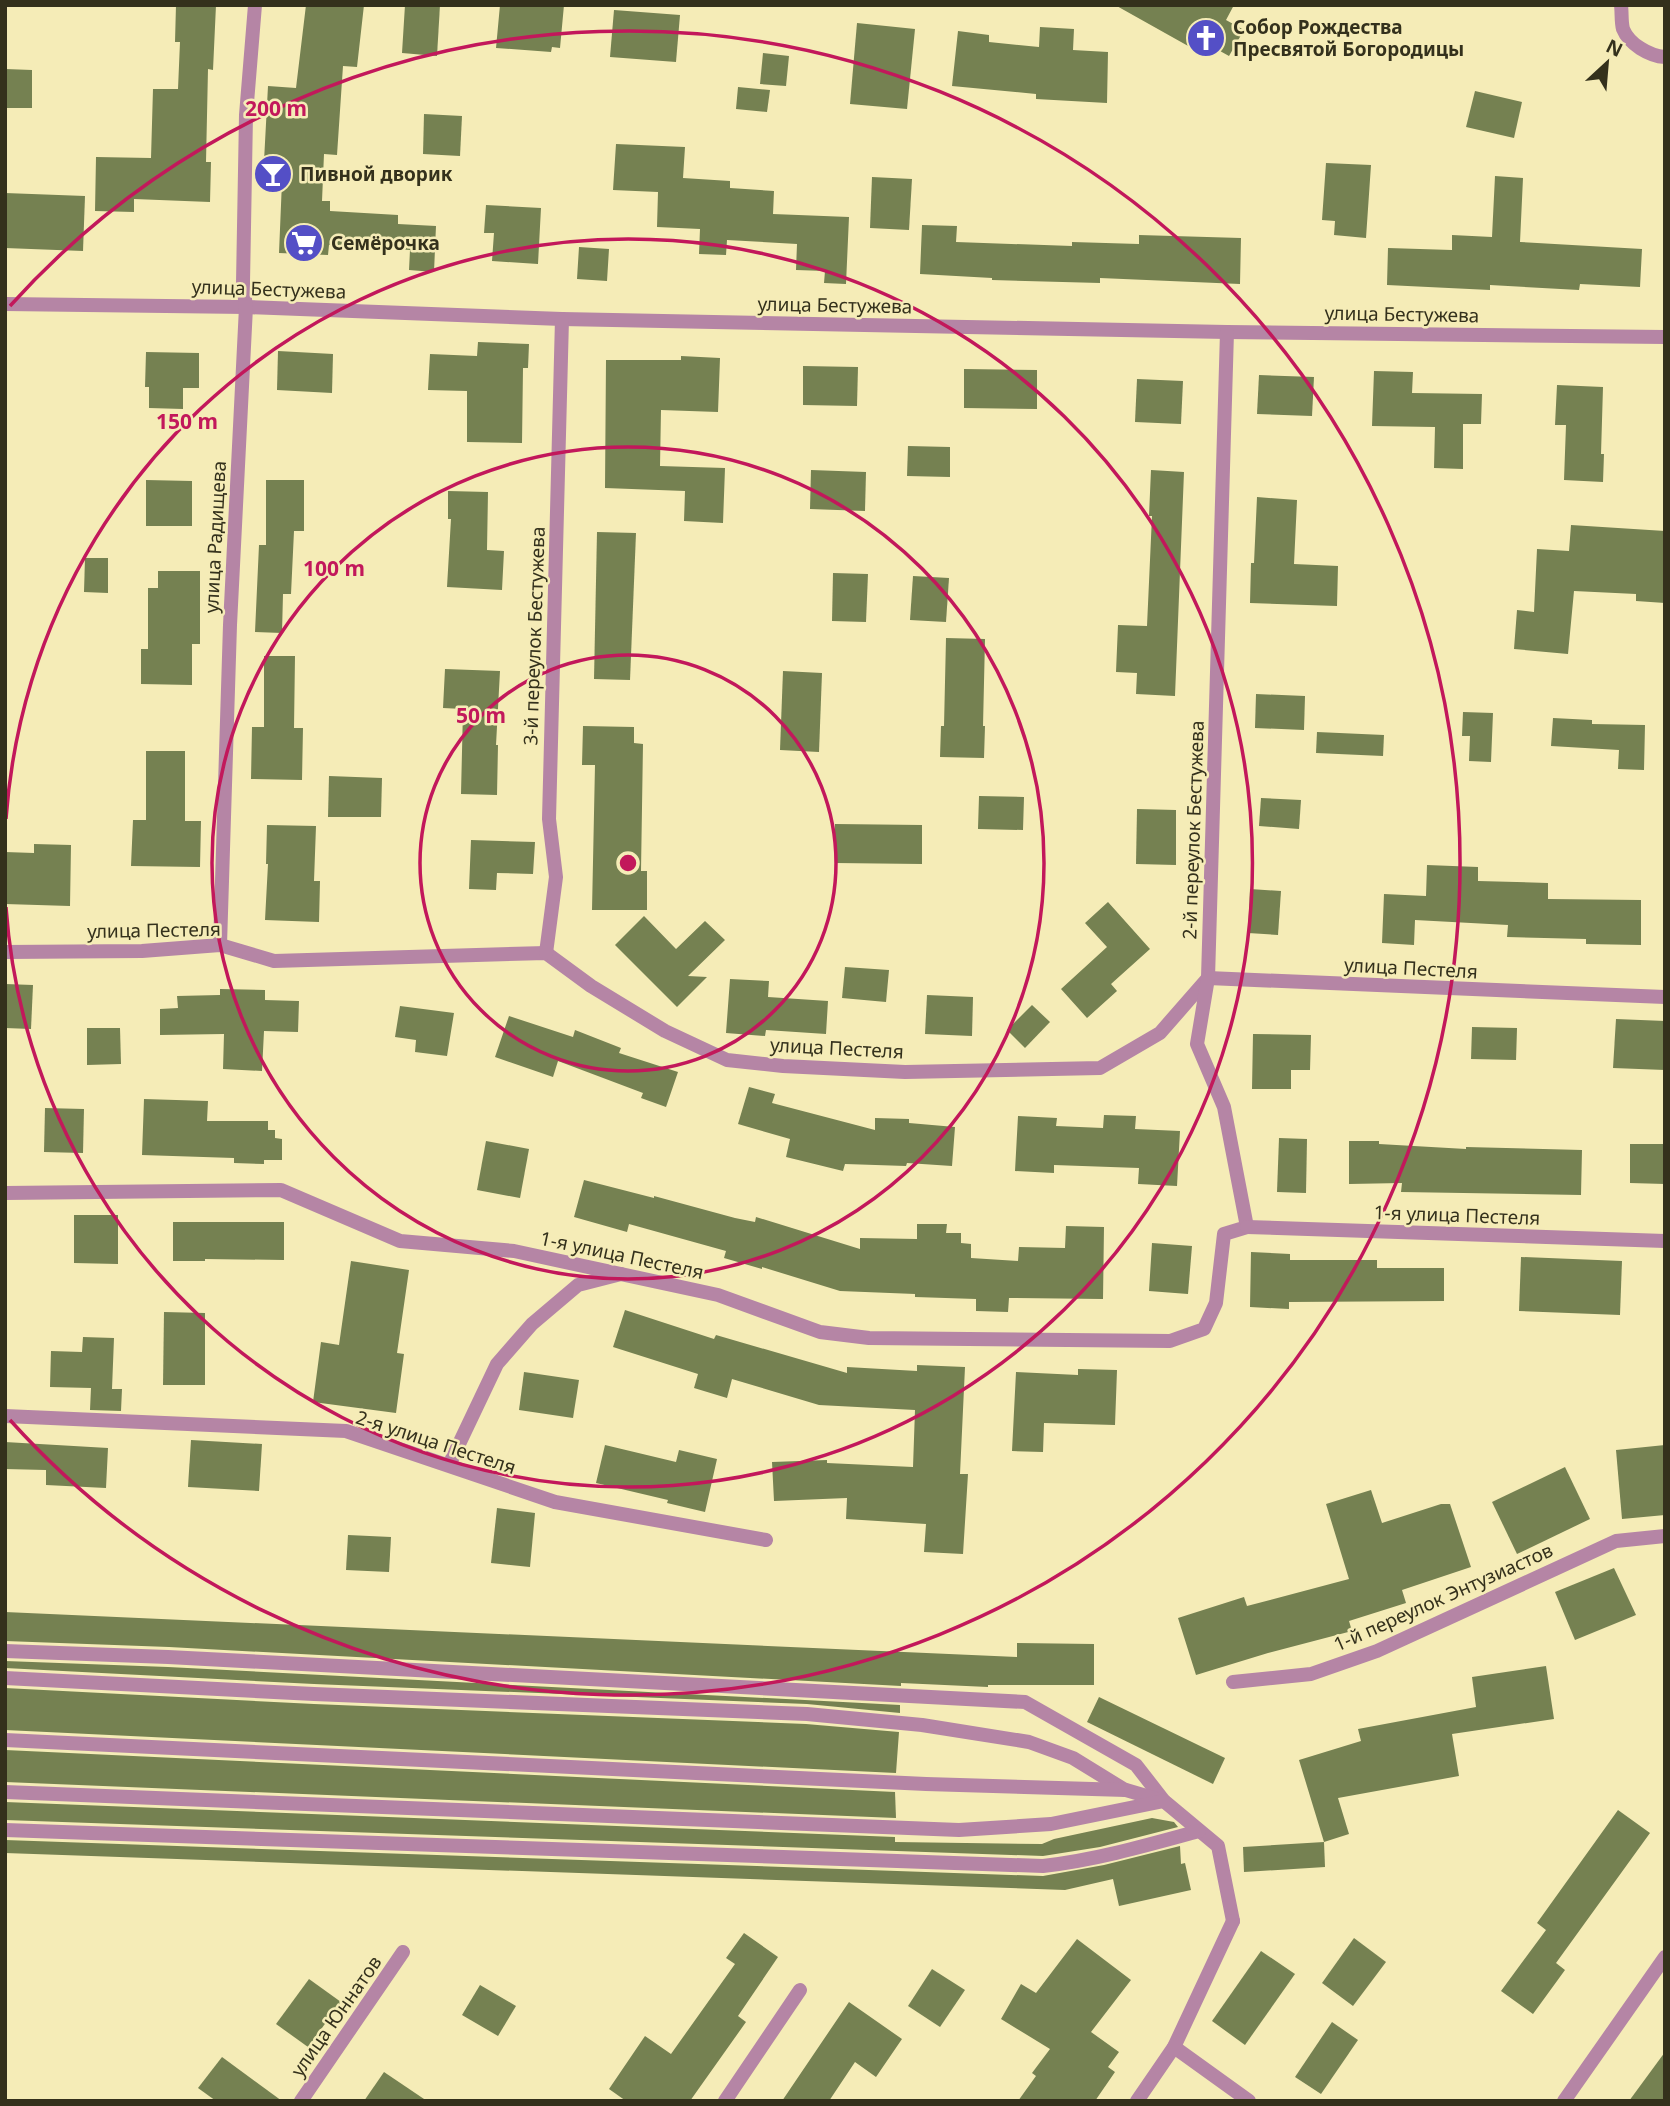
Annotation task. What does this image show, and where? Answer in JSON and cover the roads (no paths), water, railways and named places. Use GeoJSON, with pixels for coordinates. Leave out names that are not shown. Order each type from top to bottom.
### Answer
{"type":"FeatureCollection","features":[{"type":"Feature","properties":{"kind":"street","name":"улица Радищева"},"geometry":{"type":"LineString","coordinates":[[220,945],[230,625],[246,307],[243,283],[246,115],[255,5]]}},
{"type":"Feature","properties":{"kind":"street"},"geometry":{"type":"LineString","coordinates":[[1620,6],[1623,28],[1634,45],[1657,57],[1665,57]]}},
{"type":"Feature","properties":{"kind":"street","name":"улица Бестужева"},"geometry":{"type":"LineString","coordinates":[[5,303],[246,307],[562,319],[1227,332],[1665,337]]}},
{"type":"Feature","properties":{"kind":"street","name":"3-й переулок Бестужева"},"geometry":{"type":"LineString","coordinates":[[546,953],[556,877],[549,819],[562,319]]}},
{"type":"Feature","properties":{"kind":"street","name":"2-й переулок Бестужева"},"geometry":{"type":"LineString","coordinates":[[1227,332],[1208,978],[1198,1044],[1224,1107],[1247,1227]]}},
{"type":"Feature","properties":{"kind":"street","name":"улица Пестеля"},"geometry":{"type":"LineString","coordinates":[[5,952],[142,951],[220,945],[274,961],[546,953],[591,986],[665,1031],[727,1060],[783,1066],[905,1072],[1100,1068],[1160,1033],[1208,978],[1665,997]]}},
{"type":"Feature","properties":{"kind":"street","name":"1-я улица Пестеля"},"geometry":{"type":"LineString","coordinates":[[5,1193],[281,1189],[400,1241],[514,1251],[718,1295],[820,1332],[869,1338],[1170,1341],[1204,1329],[1216,1303],[1224,1234],[1247,1227],[1665,1241]]}},
{"type":"Feature","properties":{"kind":"street"},"geometry":{"type":"LineString","coordinates":[[449,1465],[498,1364],[531,1324],[578,1285],[621,1274]]}},
{"type":"Feature","properties":{"kind":"street","name":"2-я улица Пестеля"},"geometry":{"type":"LineString","coordinates":[[5,1416],[346,1432],[555,1503],[766,1540]]}},
{"type":"Feature","properties":{"kind":"street","name":"1-й переулок Энтузиастов"},"geometry":{"type":"LineString","coordinates":[[1233,1682],[1311,1674],[1377,1651],[1616,1541],[1665,1536]]}},
{"type":"Feature","properties":{"kind":"street"},"geometry":{"type":"LineString","coordinates":[[5,1651],[168,1657],[1025,1702],[1136,1765],[1164,1801],[1218,1846],[1233,1921],[1174,2047],[1137,2101]]}},
{"type":"Feature","properties":{"kind":"street"},"geometry":{"type":"LineString","coordinates":[[5,1678],[314,1694],[807,1714],[922,1725],[1030,1742],[1073,1758],[1126,1790]]}},
{"type":"Feature","properties":{"kind":"street"},"geometry":{"type":"LineString","coordinates":[[5,1740],[926,1784],[1126,1790],[1164,1801]]}},
{"type":"Feature","properties":{"kind":"street"},"geometry":{"type":"LineString","coordinates":[[5,1792],[959,1830],[1051,1824],[1164,1801]]}},
{"type":"Feature","properties":{"kind":"street"},"geometry":{"type":"LineString","coordinates":[[5,1830],[1043,1866],[1143,1847],[1199,1831]]}},
{"type":"Feature","properties":{"kind":"street","name":"улица Юннатов"},"geometry":{"type":"LineString","coordinates":[[301,2101],[403,1952]]}},
{"type":"Feature","properties":{"kind":"street"},"geometry":{"type":"LineString","coordinates":[[1564,2101],[1665,1957]]}},
{"type":"Feature","properties":{"kind":"street"},"geometry":{"type":"LineString","coordinates":[[724,2101],[800,1990]]}},
{"type":"Feature","properties":{"kind":"street"},"geometry":{"type":"LineString","coordinates":[[1174,2047],[1249,2101]]}},
{"type":"Feature","properties":{"kind":"place","name":"Собор Рождества Пресвятой Богородицы"},"geometry":{"type":"Point","coordinates":[1206,38]}},
{"type":"Feature","properties":{"kind":"place","name":"Пивной дворик"},"geometry":{"type":"Point","coordinates":[273,174]}},
{"type":"Feature","properties":{"kind":"place","name":"Семёрочка"},"geometry":{"type":"Point","coordinates":[304,243]}}]}
